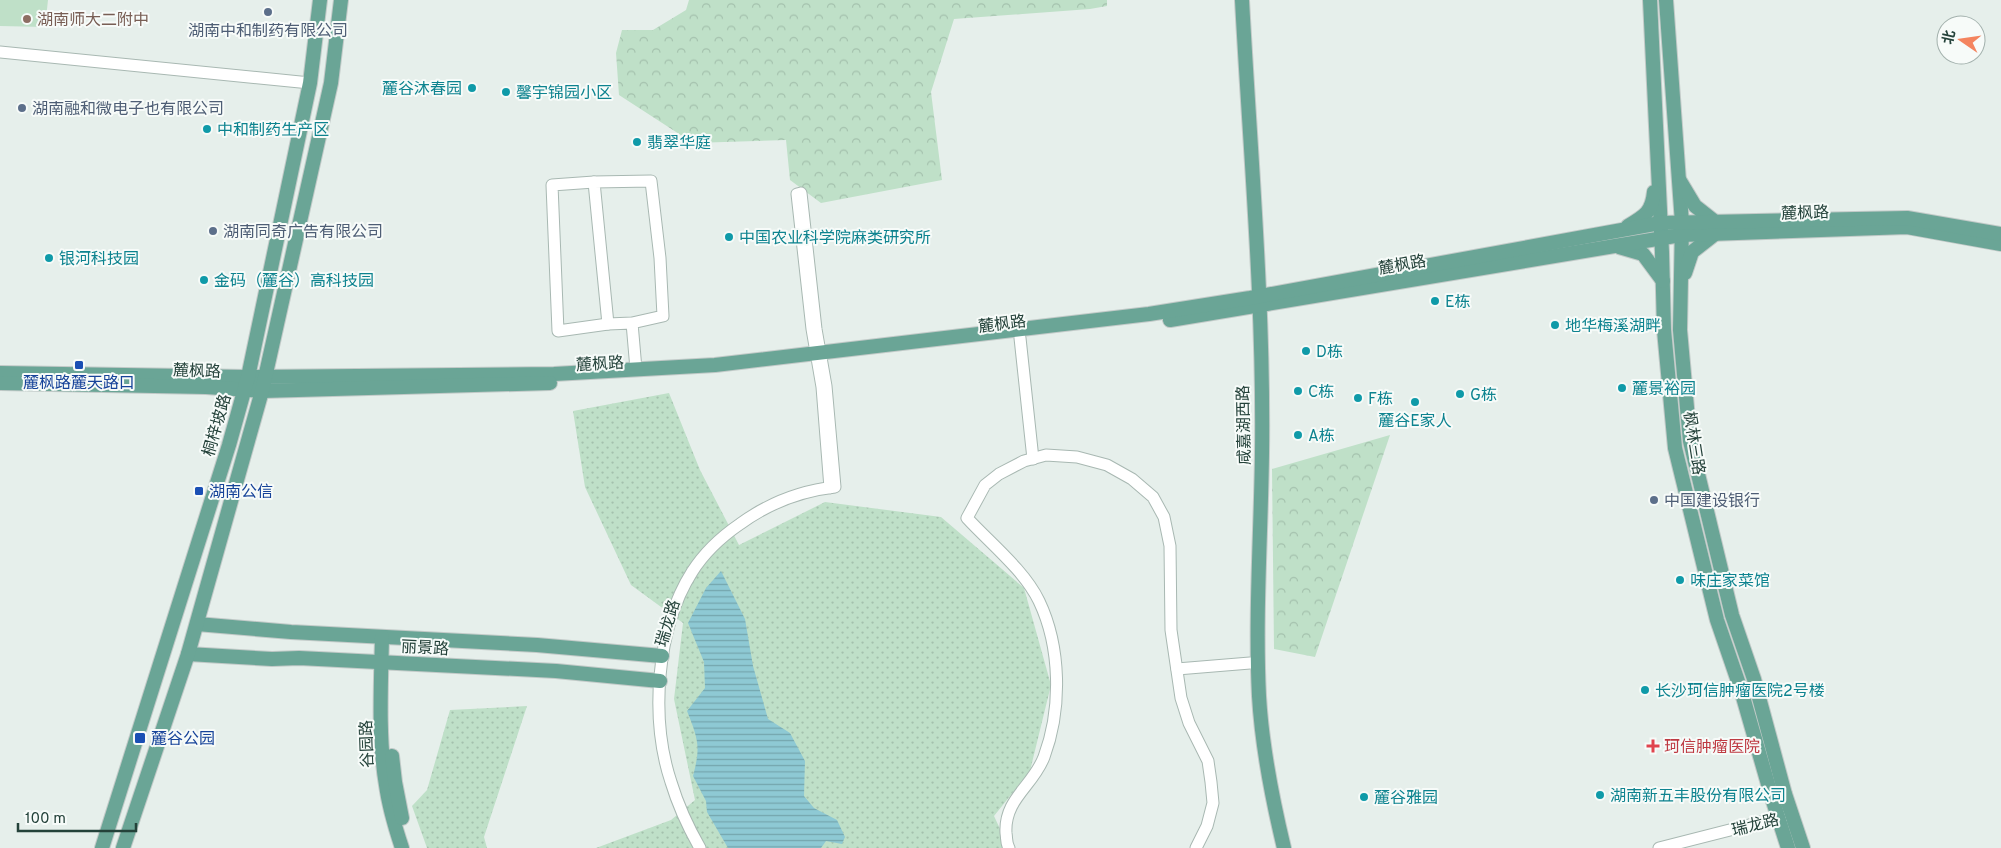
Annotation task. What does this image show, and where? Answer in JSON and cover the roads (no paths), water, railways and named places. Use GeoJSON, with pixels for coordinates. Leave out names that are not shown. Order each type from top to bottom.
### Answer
{"type":"FeatureCollection","features":[{"type":"Feature","properties":{"kind":"main road","name":"桐梓坡路"},"geometry":{"type":"LineString","coordinates":[[102,848],[229,446],[246,383],[310,82],[320,0]]}},
{"type":"Feature","properties":{"kind":"main road"},"geometry":{"type":"LineString","coordinates":[[123,848],[188,654],[262,391],[331,83],[341,0]]}},
{"type":"Feature","properties":{"kind":"main road","name":"咸嘉湖西路"},"geometry":{"type":"LineString","coordinates":[[1234,0],[1262,452],[1258,594],[1259,698],[1270,792],[1284,848]]}},
{"type":"Feature","properties":{"kind":"main road","name":"咸嘉湖西路"},"geometry":{"type":"LineString","coordinates":[[1242,0],[1254,302],[1254,452],[1249,594],[1251,698],[1262,794],[1275,848]]}},
{"type":"Feature","properties":{"kind":"main road","name":"枫林三路"},"geometry":{"type":"LineString","coordinates":[[1650,0],[1664,330],[1675,448],[1717,620],[1786,819],[1803,848]]}},
{"type":"Feature","properties":{"kind":"main road","name":"枫林三路"},"geometry":{"type":"LineString","coordinates":[[1666,0],[1682,229],[1680,330],[1690,441],[1732,615],[1754,679],[1786,819],[1788,848]]}},
{"type":"Feature","properties":{"kind":"main road"},"geometry":{"type":"LineString","coordinates":[[1621,230],[1641,218],[1652,206],[1656,156]]}},
{"type":"Feature","properties":{"kind":"main road"},"geometry":{"type":"LineString","coordinates":[[1678,179],[1695,206],[1715,228],[1692,252],[1680,288]]}},
{"type":"Feature","properties":{"kind":"main road","name":"麓枫路"},"geometry":{"type":"LineString","coordinates":[[0,383],[246,383],[262,391],[555,383],[716,374],[819,357],[1020,338],[1150,323],[1254,302],[1661,238],[1682,229],[1908,218],[2001,234]]}},
{"type":"Feature","properties":{"kind":"main road"},"geometry":{"type":"LineString","coordinates":[[0,373],[246,383],[265,377],[554,374],[819,357],[1254,302],[1660,223],[1682,229]]}},
{"type":"Feature","properties":{"kind":"main road","name":"麓枫路"},"geometry":{"type":"LineString","coordinates":[[1715,228],[1907,227],[2001,244]]}},
{"type":"Feature","properties":{"kind":"main road"},"geometry":{"type":"LineString","coordinates":[[1613,246],[1643,254],[1663,281]]}},
{"type":"Feature","properties":{"kind":"main road","name":"丽景路"},"geometry":{"type":"LineString","coordinates":[[197,624],[291,632],[537,644],[660,656]]}},
{"type":"Feature","properties":{"kind":"main road","name":"谷园路"},"geometry":{"type":"LineString","coordinates":[[387,637],[385,783],[392,817],[402,848]]}},
{"type":"Feature","properties":{"kind":"main road","name":"丽景路"},"geometry":{"type":"LineString","coordinates":[[188,654],[556,672],[657,681]]}},
{"type":"Feature","properties":{"kind":"main road","name":"谷园路"},"geometry":{"type":"LineString","coordinates":[[386,663],[395,782],[403,822],[411,848]]}},
{"type":"Feature","properties":{"kind":"street"},"geometry":{"type":"LineString","coordinates":[[0,52],[310,82]]}},
{"type":"Feature","properties":{"kind":"street"},"geometry":{"type":"LineString","coordinates":[[651,181],[660,258],[664,316],[632,323],[608,324],[558,331],[552,185],[651,181]]}},
{"type":"Feature","properties":{"kind":"street"},"geometry":{"type":"LineString","coordinates":[[594,182],[608,324]]}},
{"type":"Feature","properties":{"kind":"street"},"geometry":{"type":"LineString","coordinates":[[801,193],[816,329],[819,357],[797,194],[801,193]]}},
{"type":"Feature","properties":{"kind":"street"},"geometry":{"type":"LineString","coordinates":[[632,323],[636,369]]}},
{"type":"Feature","properties":{"kind":"street"},"geometry":{"type":"LineString","coordinates":[[1020,338],[1032,459]]}},
{"type":"Feature","properties":{"kind":"street","name":"瑞龙路"},"geometry":{"type":"LineString","coordinates":[[695,848],[673,805],[658,753],[655,722],[660,656],[676,603],[692,571],[710,549],[736,526],[772,504],[832,486],[819,357]]}},
{"type":"Feature","properties":{"kind":"street"},"geometry":{"type":"LineString","coordinates":[[1009,848],[1007,845],[1006,825],[1011,805],[1043,759],[1049,742],[1055,704],[1055,659],[1051,636],[1038,599],[1013,566],[967,518],[984,485],[1000,474],[1032,459],[1046,455],[1077,457],[1107,465],[1132,479],[1153,498],[1164,517],[1170,546],[1171,630],[1181,698],[1189,723],[1208,761],[1212,782],[1213,803],[1207,826],[1196,848]]}},
{"type":"Feature","properties":{"kind":"street"},"geometry":{"type":"LineString","coordinates":[[1177,669],[1250,663]]}},
{"type":"Feature","properties":{"kind":"street","name":"瑞龙路"},"geometry":{"type":"LineString","coordinates":[[657,681],[660,722],[670,780],[700,848]]}},
{"type":"Feature","properties":{"kind":"street","name":"瑞龙路"},"geometry":{"type":"LineString","coordinates":[[1659,848],[1786,819]]}},
{"type":"Feature","properties":{"kind":"street","name":"瑞龙路"},"geometry":{"type":"LineString","coordinates":[[1679,848],[1786,819]]}},
{"type":"Feature","properties":{"kind":"water"},"geometry":{"type":"Polygon","coordinates":[[[721,571],[745,619],[753,666],[768,719],[790,733],[805,761],[804,796],[814,808],[837,820],[845,837],[842,844],[826,841],[821,848],[728,848],[707,812],[706,801],[693,776],[698,750],[694,729],[687,711],[705,688],[704,662],[688,623],[706,588],[721,571]]]}},
{"type":"Feature","properties":{"kind":"place","name":"湖南中和制药有限公司"},"geometry":{"type":"Point","coordinates":[268,12]}},
{"type":"Feature","properties":{"kind":"place","name":"湖南师大二附中"},"geometry":{"type":"Point","coordinates":[27,19]}},
{"type":"Feature","properties":{"kind":"place","name":"麓谷沐春园"},"geometry":{"type":"Point","coordinates":[472,88]}},
{"type":"Feature","properties":{"kind":"place","name":"馨宇锦园小区"},"geometry":{"type":"Point","coordinates":[506,92]}},
{"type":"Feature","properties":{"kind":"place","name":"湖南融和微电子也有限公司"},"geometry":{"type":"Point","coordinates":[22,108]}},
{"type":"Feature","properties":{"kind":"place","name":"中和制药生产区"},"geometry":{"type":"Point","coordinates":[207,129]}},
{"type":"Feature","properties":{"kind":"place","name":"翡翠华庭"},"geometry":{"type":"Point","coordinates":[637,142]}},
{"type":"Feature","properties":{"kind":"place","name":"湖南同奇广告有限公司"},"geometry":{"type":"Point","coordinates":[213,231]}},
{"type":"Feature","properties":{"kind":"place","name":"中国农业科学院麻类研究所"},"geometry":{"type":"Point","coordinates":[729,237]}},
{"type":"Feature","properties":{"kind":"place","name":"银河科技园"},"geometry":{"type":"Point","coordinates":[49,258]}},
{"type":"Feature","properties":{"kind":"place","name":"金码（麓谷）高科技园"},"geometry":{"type":"Point","coordinates":[204,280]}},
{"type":"Feature","properties":{"kind":"place","name":"E栋"},"geometry":{"type":"Point","coordinates":[1435,301]}},
{"type":"Feature","properties":{"kind":"place","name":"地华梅溪湖畔"},"geometry":{"type":"Point","coordinates":[1555,325]}},
{"type":"Feature","properties":{"kind":"place","name":"D栋"},"geometry":{"type":"Point","coordinates":[1306,351]}},
{"type":"Feature","properties":{"kind":"place","name":"麓枫路麓天路口"},"geometry":{"type":"Point","coordinates":[79,365]}},
{"type":"Feature","properties":{"kind":"place","name":"麓景裕园"},"geometry":{"type":"Point","coordinates":[1622,388]}},
{"type":"Feature","properties":{"kind":"place","name":"C栋"},"geometry":{"type":"Point","coordinates":[1298,391]}},
{"type":"Feature","properties":{"kind":"place","name":"G栋"},"geometry":{"type":"Point","coordinates":[1460,394]}},
{"type":"Feature","properties":{"kind":"place","name":"F栋"},"geometry":{"type":"Point","coordinates":[1358,398]}},
{"type":"Feature","properties":{"kind":"place","name":"麓谷E家人"},"geometry":{"type":"Point","coordinates":[1415,402]}},
{"type":"Feature","properties":{"kind":"place","name":"A栋"},"geometry":{"type":"Point","coordinates":[1298,435]}},
{"type":"Feature","properties":{"kind":"place","name":"湖南公信"},"geometry":{"type":"Point","coordinates":[199,491]}},
{"type":"Feature","properties":{"kind":"place","name":"中国建设银行"},"geometry":{"type":"Point","coordinates":[1654,500]}},
{"type":"Feature","properties":{"kind":"place","name":"味庄家菜馆"},"geometry":{"type":"Point","coordinates":[1680,580]}},
{"type":"Feature","properties":{"kind":"place","name":"长沙珂信肿瘤医院2号楼"},"geometry":{"type":"Point","coordinates":[1645,690]}},
{"type":"Feature","properties":{"kind":"place","name":"麓谷公园"},"geometry":{"type":"Point","coordinates":[140,738]}},
{"type":"Feature","properties":{"kind":"place","name":"珂信肿瘤医院"},"geometry":{"type":"Point","coordinates":[1653,746]}},
{"type":"Feature","properties":{"kind":"place","name":"湖南新五丰股份有限公司"},"geometry":{"type":"Point","coordinates":[1600,795]}},
{"type":"Feature","properties":{"kind":"place","name":"麓谷雅园"},"geometry":{"type":"Point","coordinates":[1364,797]}}]}
